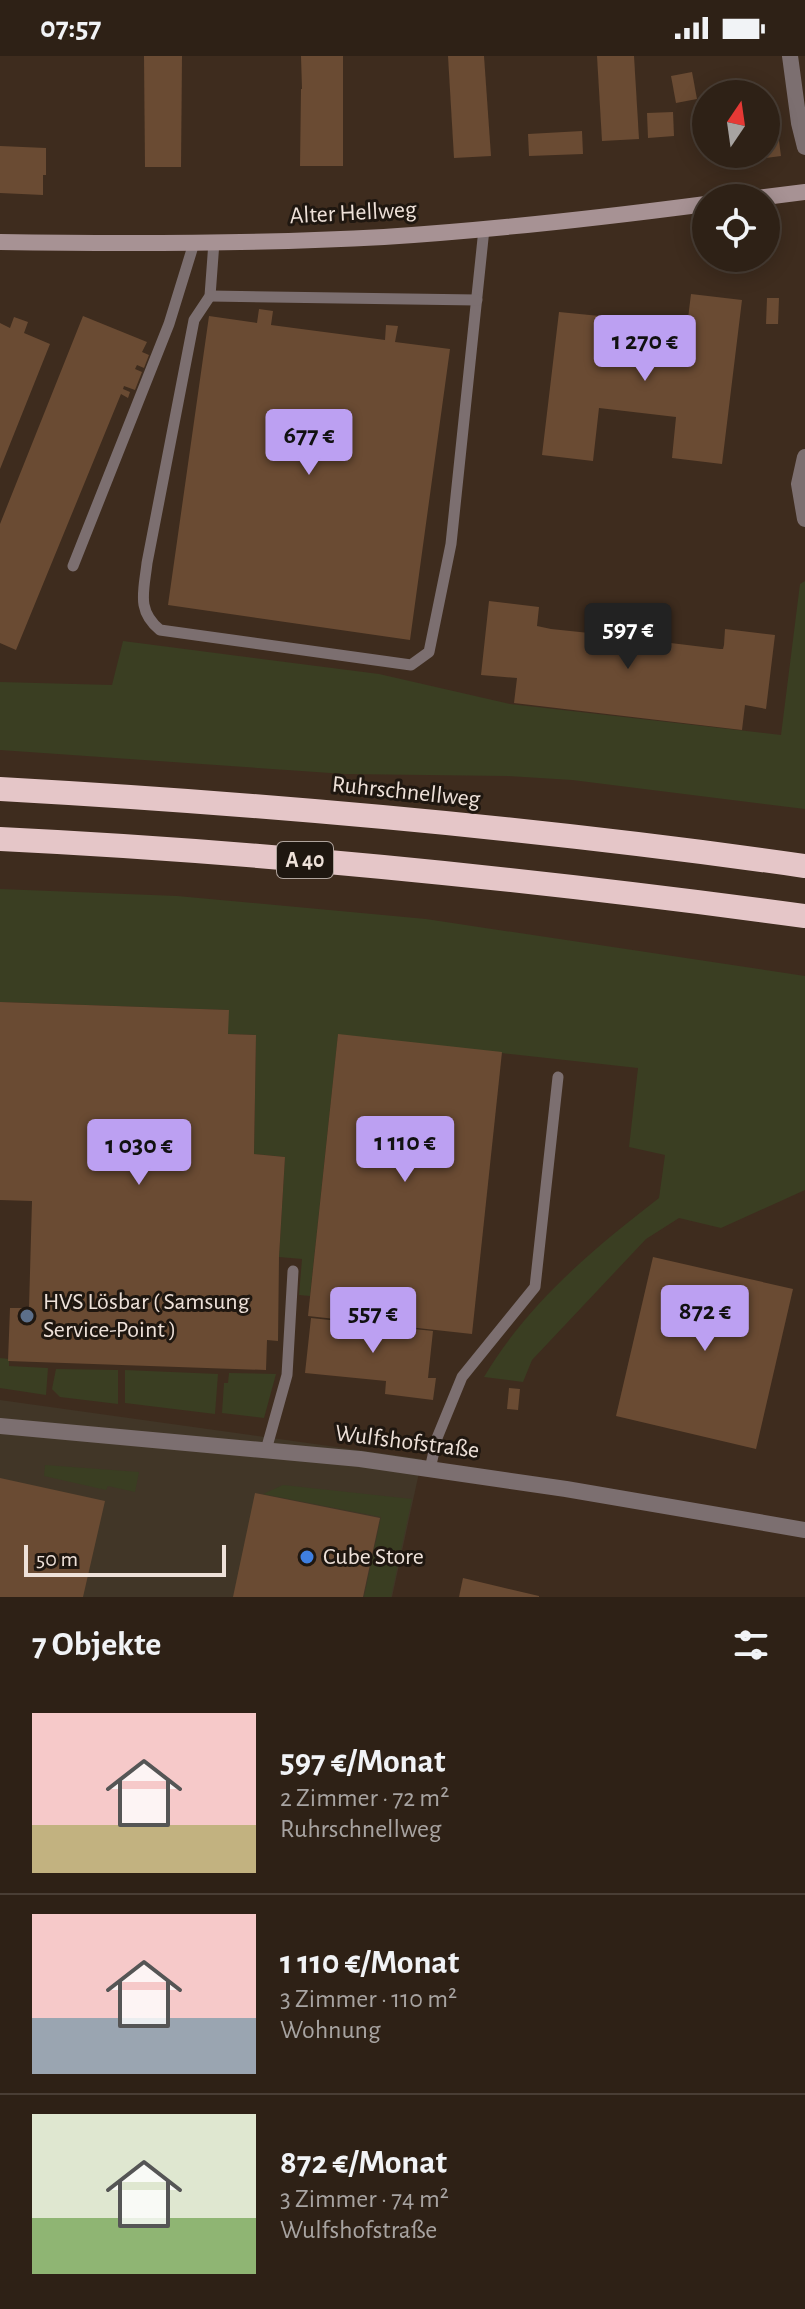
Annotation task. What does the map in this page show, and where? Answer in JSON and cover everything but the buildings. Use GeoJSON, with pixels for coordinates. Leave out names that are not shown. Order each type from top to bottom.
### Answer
{"type":"FeatureCollection","features":[{"type":"Feature","properties":{"kind":"highway","name":"Ruhrschnellweg"},"geometry":{"type":"LineString","coordinates":[[0,789],[294,809],[649,846],[805,866]]}},
{"type":"Feature","properties":{"kind":"highway","name":"A 40"},"geometry":{"type":"LineString","coordinates":[[0,839],[378,866],[609,890],[805,916]]}},
{"type":"Feature","properties":{"kind":"street"},"geometry":{"type":"LineString","coordinates":[[790,56],[805,147]]}},
{"type":"Feature","properties":{"kind":"street"},"geometry":{"type":"LineString","coordinates":[[780,195],[805,192]]}},
{"type":"Feature","properties":{"kind":"street","name":"Alter Hellweg"},"geometry":{"type":"LineString","coordinates":[[0,242],[194,243],[370,237],[484,229],[692,206]]}},
{"type":"Feature","properties":{"kind":"street"},"geometry":{"type":"LineString","coordinates":[[805,457],[799,484],[805,519]]}},
{"type":"Feature","properties":{"kind":"street","name":"Wulfshofstraße"},"geometry":{"type":"LineString","coordinates":[[0,1426],[360,1459],[566,1489],[805,1530]]}},
{"type":"Feature","properties":{"kind":"lane"},"geometry":{"type":"LineString","coordinates":[[214,242],[210,296],[194,320],[147,563],[143,602],[147,619],[160,630],[411,665],[429,652],[451,544],[484,229]]}},
{"type":"Feature","properties":{"kind":"lane"},"geometry":{"type":"LineString","coordinates":[[73,566],[169,324],[194,243]]}},
{"type":"Feature","properties":{"kind":"lane"},"geometry":{"type":"LineString","coordinates":[[210,296],[477,300]]}},
{"type":"Feature","properties":{"kind":"lane"},"geometry":{"type":"LineString","coordinates":[[430,1469],[437,1438],[462,1377],[535,1287],[558,1077]]}},
{"type":"Feature","properties":{"kind":"lane"},"geometry":{"type":"LineString","coordinates":[[266,1450],[287,1375],[293,1271]]}},
{"type":"Feature","properties":{"kind":"shaded area"},"geometry":{"type":"Polygon","coordinates":[[[0,1400],[422,1459],[392,1597],[0,1597],[0,1400]]]}},
{"type":"Feature","properties":{"kind":"green space"},"geometry":{"type":"Polygon","coordinates":[[[805,581],[805,809],[572,780],[345,774],[0,750],[0,682],[112,685],[123,641],[379,674],[510,704],[781,735],[800,584],[805,581]]]}},
{"type":"Feature","properties":{"kind":"green space"},"geometry":{"type":"Polygon","coordinates":[[[0,889],[177,896],[426,919],[805,976],[805,1190],[721,1228],[679,1218],[646,1239],[532,1360],[523,1382],[484,1377],[520,1325],[563,1279],[659,1198],[665,1155],[629,1147],[638,1068],[338,1035],[310,1296],[299,1295],[302,1259],[279,1257],[285,1157],[254,1154],[256,1035],[228,1034],[228,1010],[0,1002],[0,889]]]}},
{"type":"Feature","properties":{"kind":"green space"},"geometry":{"type":"Polygon","coordinates":[[[0,1358],[9,1359],[9,1366],[48,1368],[46,1395],[0,1388],[0,1358]]]}},
{"type":"Feature","properties":{"kind":"green space"},"geometry":{"type":"Polygon","coordinates":[[[56,1369],[118,1370],[118,1404],[60,1397],[52,1389],[56,1369]]]}},
{"type":"Feature","properties":{"kind":"green space"},"geometry":{"type":"Polygon","coordinates":[[[125,1370],[218,1374],[215,1414],[125,1403],[125,1370]]]}},
{"type":"Feature","properties":{"kind":"green space"},"geometry":{"type":"Polygon","coordinates":[[[229,1373],[276,1374],[264,1418],[222,1413],[224,1383],[228,1383],[229,1373]]]}},
{"type":"Feature","properties":{"kind":"green space"},"geometry":{"type":"Polygon","coordinates":[[[45,1465],[139,1472],[135,1492],[108,1486],[106,1490],[44,1476],[45,1465]]]}},
{"type":"Feature","properties":{"kind":"green space"},"geometry":{"type":"Polygon","coordinates":[[[283,1485],[412,1499],[391,1597],[364,1597],[381,1517],[263,1494],[283,1485]]]}},
{"type":"Feature","properties":{"kind":"place","name":"HVS Lösbar ( Samsung Service-Point )"},"geometry":{"type":"Point","coordinates":[27,1316]}},
{"type":"Feature","properties":{"kind":"place","name":"Cube Store"},"geometry":{"type":"Point","coordinates":[307,1557]}}]}
